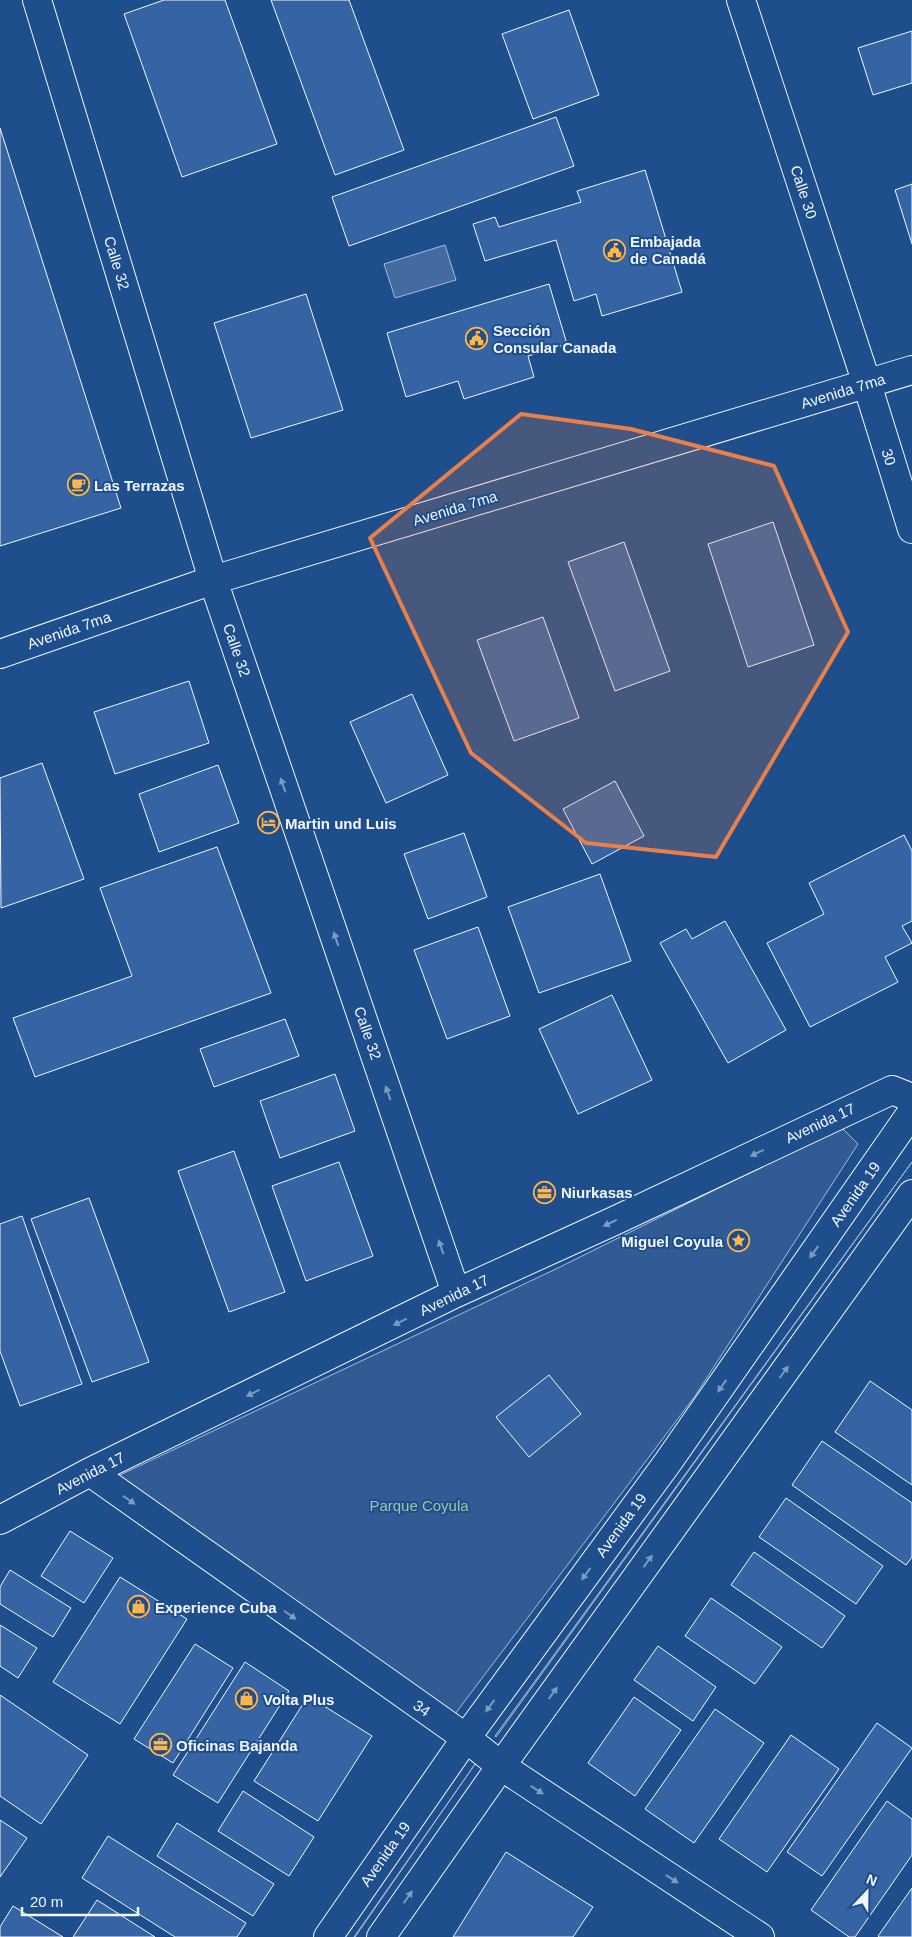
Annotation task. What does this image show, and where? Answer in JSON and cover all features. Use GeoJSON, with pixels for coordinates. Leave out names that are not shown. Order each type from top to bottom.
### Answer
{"type":"FeatureCollection","features":[{"type":"Feature","properties":{"kind":"main road","name":"Calle 32"},"geometry":{"type":"LineString","coordinates":[[37,0],[213,580],[456,1293]]}},
{"type":"Feature","properties":{"kind":"main road","name":"Calle 30"},"geometry":{"type":"LineString","coordinates":[[741,0],[867,384]]}},
{"type":"Feature","properties":{"kind":"main road","name":"Avenida 7ma"},"geometry":{"type":"LineString","coordinates":[[0,654],[213,580],[912,370]]}},
{"type":"Feature","properties":{"kind":"main road","name":"30"},"geometry":{"type":"LineString","coordinates":[[867,384],[912,529]]}},
{"type":"Feature","properties":{"kind":"main road","name":"Avenida 17"},"geometry":{"type":"LineString","coordinates":[[0,1520],[90,1472],[456,1293],[892,1090],[912,1098]]}},
{"type":"Feature","properties":{"kind":"main road","name":"Avenida 19"},"geometry":{"type":"LineString","coordinates":[[328,1937],[466,1738],[668,1462],[912,1112]]}},
{"type":"Feature","properties":{"kind":"main road"},"geometry":{"type":"LineString","coordinates":[[381,1937],[501,1766],[912,1194]]}},
{"type":"Feature","properties":{"kind":"main road","name":"34"},"geometry":{"type":"LineString","coordinates":[[90,1472],[466,1738],[501,1766],[760,1937]]}},
{"type":"Feature","properties":{"kind":"highlighted area"},"geometry":{"type":"Polygon","coordinates":[[[521,414],[631,429],[774,466],[848,632],[716,857],[586,843],[471,753],[370,538],[521,414]]]}},
{"type":"Feature","properties":{"kind":"green space","name":"Parque Coyula"},"geometry":{"type":"Polygon","coordinates":[[[843,1129],[858,1144],[695,1396],[452,1718],[120,1483],[120,1475],[558,1268],[819,1138],[843,1129]]]}},
{"type":"Feature","properties":{"kind":"green space"},"geometry":{"type":"Polygon","coordinates":[[[912,1162],[496,1737],[495,1736],[912,1162]]]}},
{"type":"Feature","properties":{"kind":"green space"},"geometry":{"type":"Polygon","coordinates":[[[480,1757],[355,1937],[354,1937],[480,1757]]]}},
{"type":"Feature","properties":{"kind":"shaded area"},"geometry":{"type":"Polygon","coordinates":[[[445,245],[456,280],[395,298],[384,264],[445,245]]]}},
{"type":"Feature","properties":{"kind":"building"},"geometry":{"type":"Polygon","coordinates":[[[164,0],[225,0],[277,144],[182,177],[124,14],[164,0]]]}},
{"type":"Feature","properties":{"kind":"building"},"geometry":{"type":"Polygon","coordinates":[[[271,0],[349,0],[404,150],[335,175],[271,0]]]}},
{"type":"Feature","properties":{"kind":"building"},"geometry":{"type":"Polygon","coordinates":[[[569,10],[599,95],[533,119],[502,34],[569,10]]]}},
{"type":"Feature","properties":{"kind":"building"},"geometry":{"type":"Polygon","coordinates":[[[912,31],[912,83],[873,95],[858,48],[912,31]]]}},
{"type":"Feature","properties":{"kind":"building"},"geometry":{"type":"Polygon","coordinates":[[[556,117],[574,166],[349,246],[332,197],[556,117]]]}},
{"type":"Feature","properties":{"kind":"building"},"geometry":{"type":"Polygon","coordinates":[[[0,128],[121,508],[0,546],[0,128]]]}},
{"type":"Feature","properties":{"kind":"building","name":"Embajada de Canadá"},"geometry":{"type":"Polygon","coordinates":[[[645,170],[682,292],[602,316],[596,294],[574,301],[556,240],[485,261],[473,224],[495,217],[499,227],[581,202],[577,191],[645,170]]]}},
{"type":"Feature","properties":{"kind":"building"},"geometry":{"type":"Polygon","coordinates":[[[912,184],[912,244],[895,190],[912,184]]]}},
{"type":"Feature","properties":{"kind":"building","name":"Sección Consular Canada"},"geometry":{"type":"Polygon","coordinates":[[[549,284],[567,344],[528,356],[534,377],[464,399],[458,381],[406,397],[387,333],[549,284]]]}},
{"type":"Feature","properties":{"kind":"building"},"geometry":{"type":"Polygon","coordinates":[[[306,294],[343,410],[251,438],[214,323],[306,294]]]}},
{"type":"Feature","properties":{"kind":"building"},"geometry":{"type":"Polygon","coordinates":[[[773,522],[814,645],[748,667],[708,544],[773,522]]]}},
{"type":"Feature","properties":{"kind":"building"},"geometry":{"type":"Polygon","coordinates":[[[624,542],[670,671],[615,691],[568,562],[624,542]]]}},
{"type":"Feature","properties":{"kind":"building"},"geometry":{"type":"Polygon","coordinates":[[[543,617],[579,718],[514,741],[477,640],[543,617]]]}},
{"type":"Feature","properties":{"kind":"building"},"geometry":{"type":"Polygon","coordinates":[[[189,681],[209,743],[115,774],[94,712],[189,681]]]}},
{"type":"Feature","properties":{"kind":"building"},"geometry":{"type":"Polygon","coordinates":[[[412,694],[448,775],[386,803],[350,722],[412,694]]]}},
{"type":"Feature","properties":{"kind":"building"},"geometry":{"type":"Polygon","coordinates":[[[42,763],[84,879],[1,908],[0,778],[42,763]]]}},
{"type":"Feature","properties":{"kind":"building"},"geometry":{"type":"Polygon","coordinates":[[[218,765],[239,823],[159,852],[139,794],[218,765]]]}},
{"type":"Feature","properties":{"kind":"building"},"geometry":{"type":"Polygon","coordinates":[[[615,781],[644,836],[592,864],[563,809],[615,781]]]}},
{"type":"Feature","properties":{"kind":"building"},"geometry":{"type":"Polygon","coordinates":[[[464,833],[487,897],[428,919],[404,854],[464,833]]]}},
{"type":"Feature","properties":{"kind":"building"},"geometry":{"type":"Polygon","coordinates":[[[904,835],[912,851],[912,921],[902,926],[912,943],[885,957],[898,982],[810,1027],[767,943],[824,914],[809,883],[904,835]]]}},
{"type":"Feature","properties":{"kind":"building"},"geometry":{"type":"Polygon","coordinates":[[[217,847],[271,993],[35,1077],[13,1018],[132,976],[100,888],[217,847]]]}},
{"type":"Feature","properties":{"kind":"building"},"geometry":{"type":"Polygon","coordinates":[[[600,874],[631,961],[539,993],[508,907],[600,874]]]}},
{"type":"Feature","properties":{"kind":"building"},"geometry":{"type":"Polygon","coordinates":[[[725,921],[786,1030],[728,1063],[660,943],[686,929],[692,939],[725,921]]]}},
{"type":"Feature","properties":{"kind":"building"},"geometry":{"type":"Polygon","coordinates":[[[478,927],[510,1016],[447,1039],[414,950],[478,927]]]}},
{"type":"Feature","properties":{"kind":"building"},"geometry":{"type":"Polygon","coordinates":[[[612,995],[652,1080],[578,1114],[539,1029],[612,995]]]}},
{"type":"Feature","properties":{"kind":"building"},"geometry":{"type":"Polygon","coordinates":[[[285,1019],[299,1056],[214,1087],[200,1049],[285,1019]]]}},
{"type":"Feature","properties":{"kind":"building"},"geometry":{"type":"Polygon","coordinates":[[[335,1074],[355,1131],[280,1158],[260,1101],[335,1074]]]}},
{"type":"Feature","properties":{"kind":"building"},"geometry":{"type":"Polygon","coordinates":[[[234,1151],[285,1292],[229,1312],[178,1171],[234,1151]]]}},
{"type":"Feature","properties":{"kind":"building"},"geometry":{"type":"Polygon","coordinates":[[[339,1162],[373,1256],[306,1281],[272,1186],[339,1162]]]}},
{"type":"Feature","properties":{"kind":"building"},"geometry":{"type":"Polygon","coordinates":[[[89,1198],[149,1362],[92,1382],[31,1219],[89,1198]]]}},
{"type":"Feature","properties":{"kind":"building"},"geometry":{"type":"Polygon","coordinates":[[[22,1216],[82,1384],[20,1406],[0,1351],[0,1224],[22,1216]]]}},
{"type":"Feature","properties":{"kind":"building"},"geometry":{"type":"Polygon","coordinates":[[[549,1375],[581,1414],[529,1457],[496,1417],[549,1375]]]}},
{"type":"Feature","properties":{"kind":"building"},"geometry":{"type":"Polygon","coordinates":[[[870,1381],[912,1410],[912,1485],[835,1432],[870,1381]]]}},
{"type":"Feature","properties":{"kind":"building"},"geometry":{"type":"Polygon","coordinates":[[[822,1441],[912,1503],[912,1557],[906,1565],[792,1485],[822,1441]]]}},
{"type":"Feature","properties":{"kind":"building"},"geometry":{"type":"Polygon","coordinates":[[[786,1498],[883,1566],[856,1604],[759,1537],[786,1498]]]}},
{"type":"Feature","properties":{"kind":"building"},"geometry":{"type":"Polygon","coordinates":[[[70,1531],[113,1558],[84,1603],[41,1576],[70,1531]]]}},
{"type":"Feature","properties":{"kind":"building"},"geometry":{"type":"Polygon","coordinates":[[[754,1552],[845,1616],[822,1648],[731,1585],[754,1552]]]}},
{"type":"Feature","properties":{"kind":"building"},"geometry":{"type":"Polygon","coordinates":[[[10,1570],[71,1608],[53,1637],[0,1604],[0,1587],[10,1570]]]}},
{"type":"Feature","properties":{"kind":"building"},"geometry":{"type":"Polygon","coordinates":[[[120,1577],[187,1619],[120,1724],[53,1682],[120,1577]]]}},
{"type":"Feature","properties":{"kind":"building"},"geometry":{"type":"Polygon","coordinates":[[[711,1598],[782,1647],[755,1684],[685,1636],[711,1598]]]}},
{"type":"Feature","properties":{"kind":"building"},"geometry":{"type":"Polygon","coordinates":[[[0,1625],[37,1648],[18,1678],[0,1666],[0,1625]]]}},
{"type":"Feature","properties":{"kind":"building"},"geometry":{"type":"Polygon","coordinates":[[[195,1644],[233,1668],[173,1763],[134,1739],[195,1644]]]}},
{"type":"Feature","properties":{"kind":"building"},"geometry":{"type":"Polygon","coordinates":[[[658,1646],[716,1687],[693,1721],[634,1680],[658,1646]]]}},
{"type":"Feature","properties":{"kind":"building"},"geometry":{"type":"Polygon","coordinates":[[[245,1662],[289,1691],[218,1803],[173,1775],[245,1662]]]}},
{"type":"Feature","properties":{"kind":"building"},"geometry":{"type":"Polygon","coordinates":[[[0,1695],[88,1755],[41,1824],[0,1796],[0,1695]]]}},
{"type":"Feature","properties":{"kind":"building"},"geometry":{"type":"Polygon","coordinates":[[[308,1696],[372,1736],[318,1821],[254,1781],[308,1696]]]}},
{"type":"Feature","properties":{"kind":"building"},"geometry":{"type":"Polygon","coordinates":[[[634,1697],[681,1730],[635,1796],[588,1763],[634,1697]]]}},
{"type":"Feature","properties":{"kind":"building"},"geometry":{"type":"Polygon","coordinates":[[[715,1709],[764,1743],[694,1843],[645,1809],[715,1709]]]}},
{"type":"Feature","properties":{"kind":"building"},"geometry":{"type":"Polygon","coordinates":[[[877,1723],[912,1748],[822,1876],[787,1852],[877,1723]]]}},
{"type":"Feature","properties":{"kind":"building"},"geometry":{"type":"Polygon","coordinates":[[[791,1735],[839,1769],[767,1872],[719,1839],[791,1735]]]}},
{"type":"Feature","properties":{"kind":"building"},"geometry":{"type":"Polygon","coordinates":[[[243,1791],[314,1837],[289,1876],[218,1831],[243,1791]]]}},
{"type":"Feature","properties":{"kind":"building"},"geometry":{"type":"Polygon","coordinates":[[[887,1801],[912,1819],[912,1855],[855,1937],[849,1937],[811,1910],[887,1801]]]}},
{"type":"Feature","properties":{"kind":"building"},"geometry":{"type":"Polygon","coordinates":[[[0,1820],[27,1838],[0,1877],[0,1820]]]}},
{"type":"Feature","properties":{"kind":"building"},"geometry":{"type":"Polygon","coordinates":[[[177,1823],[274,1884],[253,1916],[157,1856],[177,1823]]]}},
{"type":"Feature","properties":{"kind":"building"},"geometry":{"type":"Polygon","coordinates":[[[108,1836],[246,1923],[237,1937],[175,1937],[82,1878],[108,1836]]]}},
{"type":"Feature","properties":{"kind":"building"},"geometry":{"type":"Polygon","coordinates":[[[506,1852],[593,1907],[573,1937],[453,1937],[506,1852]]]}},
{"type":"Feature","properties":{"kind":"building"},"geometry":{"type":"Polygon","coordinates":[[[912,1888],[912,1937],[879,1937],[878,1936],[912,1888]]]}},
{"type":"Feature","properties":{"kind":"building"},"geometry":{"type":"Polygon","coordinates":[[[97,1900],[155,1937],[73,1937],[97,1900]]]}},
{"type":"Feature","properties":{"kind":"building"},"geometry":{"type":"Polygon","coordinates":[[[13,1906],[63,1937],[0,1937],[0,1927],[13,1906]]]}},
{"type":"Feature","properties":{"kind":"place","name":"Embajada de Canadá"},"geometry":{"type":"Point","coordinates":[614,250]}},
{"type":"Feature","properties":{"kind":"place","name":"Sección Consular Canada"},"geometry":{"type":"Point","coordinates":[477,339]}},
{"type":"Feature","properties":{"kind":"place","name":"Las Terrazas"},"geometry":{"type":"Point","coordinates":[78,485]}},
{"type":"Feature","properties":{"kind":"place","name":"Martin und Luis"},"geometry":{"type":"Point","coordinates":[269,823]}},
{"type":"Feature","properties":{"kind":"place","name":"Niurkasas"},"geometry":{"type":"Point","coordinates":[545,1192]}},
{"type":"Feature","properties":{"kind":"place","name":"Miguel Coyula"},"geometry":{"type":"Point","coordinates":[739,1241]}},
{"type":"Feature","properties":{"kind":"place","name":"Experience Cuba"},"geometry":{"type":"Point","coordinates":[139,1607]}},
{"type":"Feature","properties":{"kind":"place","name":"Volta Plus"},"geometry":{"type":"Point","coordinates":[247,1699]}},
{"type":"Feature","properties":{"kind":"place","name":"Oficinas Bajanda"},"geometry":{"type":"Point","coordinates":[160,1745]}}]}
